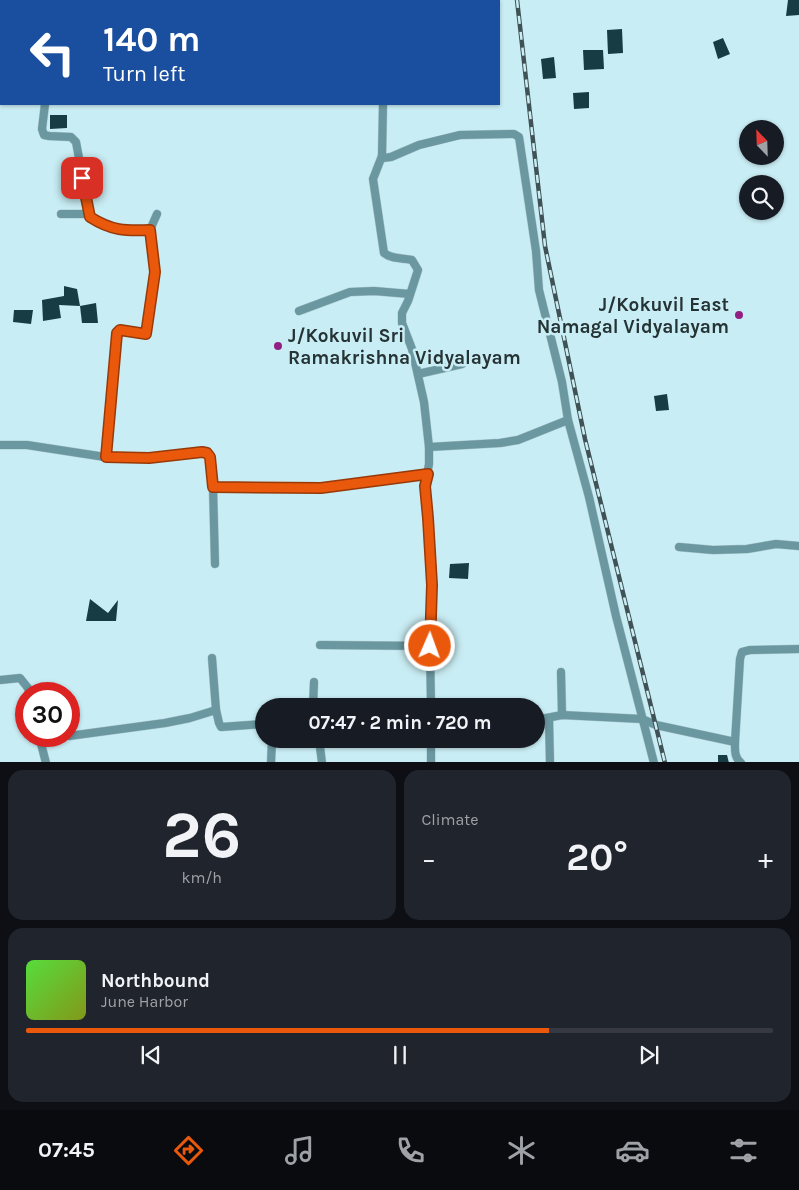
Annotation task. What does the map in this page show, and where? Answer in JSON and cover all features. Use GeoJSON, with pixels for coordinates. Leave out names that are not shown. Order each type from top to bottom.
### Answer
{"type":"FeatureCollection","features":[{"type":"Feature","properties":{"kind":"street"},"geometry":{"type":"LineString","coordinates":[[45,105],[42,128],[44,135],[71,137],[76,142],[90,217],[102,225],[126,231],[150,230]]}},
{"type":"Feature","properties":{"kind":"street"},"geometry":{"type":"LineString","coordinates":[[383,105],[382,156],[373,179],[384,253],[388,257],[412,260],[418,270],[408,301],[402,312],[402,323],[412,349],[418,374],[424,402],[429,447],[428,474],[425,486],[432,585],[431,698]]}},
{"type":"Feature","properties":{"kind":"street"},"geometry":{"type":"LineString","coordinates":[[382,156],[382,158],[391,157],[419,145],[460,135],[514,134],[519,137],[536,251],[539,290],[562,382],[568,420],[654,762]]}},
{"type":"Feature","properties":{"kind":"street"},"geometry":{"type":"LineString","coordinates":[[60,214],[88,214]]}},
{"type":"Feature","properties":{"kind":"street"},"geometry":{"type":"LineString","coordinates":[[106,457],[117,333],[120,330],[146,334],[155,272],[150,230],[157,214]]}},
{"type":"Feature","properties":{"kind":"street"},"geometry":{"type":"LineString","coordinates":[[299,311],[350,292],[374,291],[410,294]]}},
{"type":"Feature","properties":{"kind":"street"},"geometry":{"type":"LineString","coordinates":[[418,374],[462,364]]}},
{"type":"Feature","properties":{"kind":"street"},"geometry":{"type":"LineString","coordinates":[[429,447],[500,443],[518,440],[568,420]]}},
{"type":"Feature","properties":{"kind":"street"},"geometry":{"type":"LineString","coordinates":[[0,445],[27,445],[106,457],[149,458],[207,453],[210,457],[213,487],[215,564]]}},
{"type":"Feature","properties":{"kind":"street"},"geometry":{"type":"LineString","coordinates":[[213,487],[321,488],[428,474]]}},
{"type":"Feature","properties":{"kind":"street"},"geometry":{"type":"LineString","coordinates":[[679,547],[713,550],[747,549],[776,544],[799,546]]}},
{"type":"Feature","properties":{"kind":"street"},"geometry":{"type":"LineString","coordinates":[[320,645],[430,646]]}},
{"type":"Feature","properties":{"kind":"street"},"geometry":{"type":"LineString","coordinates":[[741,762],[735,754],[735,742],[742,652],[750,650],[799,649]]}},
{"type":"Feature","properties":{"kind":"street"},"geometry":{"type":"LineString","coordinates":[[212,658],[216,710],[221,727],[255,725]]}},
{"type":"Feature","properties":{"kind":"street"},"geometry":{"type":"LineString","coordinates":[[561,672],[562,715]]}},
{"type":"Feature","properties":{"kind":"street"},"geometry":{"type":"LineString","coordinates":[[0,680],[20,678],[23,682]]}},
{"type":"Feature","properties":{"kind":"street"},"geometry":{"type":"LineString","coordinates":[[313,698],[314,682]]}},
{"type":"Feature","properties":{"kind":"street"},"geometry":{"type":"LineString","coordinates":[[80,735],[165,723],[216,710]]}},
{"type":"Feature","properties":{"kind":"street"},"geometry":{"type":"LineString","coordinates":[[545,719],[562,715],[642,719],[656,725],[735,742]]}},
{"type":"Feature","properties":{"kind":"street"},"geometry":{"type":"LineString","coordinates":[[549,718],[550,762]]}},
{"type":"Feature","properties":{"kind":"street"},"geometry":{"type":"LineString","coordinates":[[42,747],[46,762]]}},
{"type":"Feature","properties":{"kind":"street"},"geometry":{"type":"LineString","coordinates":[[271,762],[272,748]]}},
{"type":"Feature","properties":{"kind":"street"},"geometry":{"type":"LineString","coordinates":[[320,748],[322,762]]}},
{"type":"Feature","properties":{"kind":"street"},"geometry":{"type":"LineString","coordinates":[[432,748],[432,762]]}},
{"type":"Feature","properties":{"kind":"building"},"geometry":{"type":"Polygon","coordinates":[[[788,0],[799,0],[799,15],[786,16],[788,0]]]}},
{"type":"Feature","properties":{"kind":"building"},"geometry":{"type":"Polygon","coordinates":[[[622,29],[623,53],[608,54],[607,30],[622,29]]]}},
{"type":"Feature","properties":{"kind":"building"},"geometry":{"type":"Polygon","coordinates":[[[723,38],[730,54],[718,59],[713,42],[723,38]]]}},
{"type":"Feature","properties":{"kind":"building"},"geometry":{"type":"Polygon","coordinates":[[[583,50],[603,50],[604,69],[584,70],[583,50]]]}},
{"type":"Feature","properties":{"kind":"building"},"geometry":{"type":"Polygon","coordinates":[[[554,57],[556,78],[543,79],[541,59],[554,57]]]}},
{"type":"Feature","properties":{"kind":"building"},"geometry":{"type":"Polygon","coordinates":[[[589,92],[589,108],[574,109],[573,93],[589,92]]]}},
{"type":"Feature","properties":{"kind":"building"},"geometry":{"type":"Polygon","coordinates":[[[50,115],[67,115],[67,128],[50,129],[50,115]]]}},
{"type":"Feature","properties":{"kind":"building"},"geometry":{"type":"Polygon","coordinates":[[[64,286],[77,289],[80,306],[59,305],[61,318],[43,321],[42,300],[64,296],[64,286]]]}},
{"type":"Feature","properties":{"kind":"building"},"geometry":{"type":"Polygon","coordinates":[[[96,303],[98,323],[82,323],[80,306],[96,303]]]}},
{"type":"Feature","properties":{"kind":"building"},"geometry":{"type":"Polygon","coordinates":[[[14,310],[33,310],[31,324],[13,322],[14,310]]]}},
{"type":"Feature","properties":{"kind":"building"},"geometry":{"type":"Polygon","coordinates":[[[667,394],[669,410],[656,411],[654,396],[667,394]]]}},
{"type":"Feature","properties":{"kind":"building"},"geometry":{"type":"Polygon","coordinates":[[[469,563],[468,579],[449,578],[450,564],[469,563]]]}},
{"type":"Feature","properties":{"kind":"building"},"geometry":{"type":"Polygon","coordinates":[[[90,599],[108,613],[118,600],[116,621],[86,621],[90,599]]]}},
{"type":"Feature","properties":{"kind":"building"},"geometry":{"type":"Polygon","coordinates":[[[718,755],[727,755],[729,762],[718,762],[718,755]]]}},
{"type":"Feature","properties":{"kind":"railway"},"geometry":{"type":"LineString","coordinates":[[517,0],[545,246],[585,439],[665,762]]}},
{"type":"Feature","properties":{"kind":"place","name":"J/Kokuvil East Namagal Vidyalayam"},"geometry":{"type":"Point","coordinates":[739,315]}},
{"type":"Feature","properties":{"kind":"place","name":"J/Kokuvil Sri Ramakrishna Vidyalayam"},"geometry":{"type":"Point","coordinates":[278,346]}},
{"type":"Feature","properties":{"kind":"route"},"geometry":{"type":"LineString","coordinates":[[82,178],[90,217],[102,225],[126,231],[150,230],[155,272],[146,334],[120,330],[117,333],[106,457],[149,458],[207,453],[210,457],[213,487],[321,488],[428,474],[425,486],[432,585],[430,646]]}}]}
